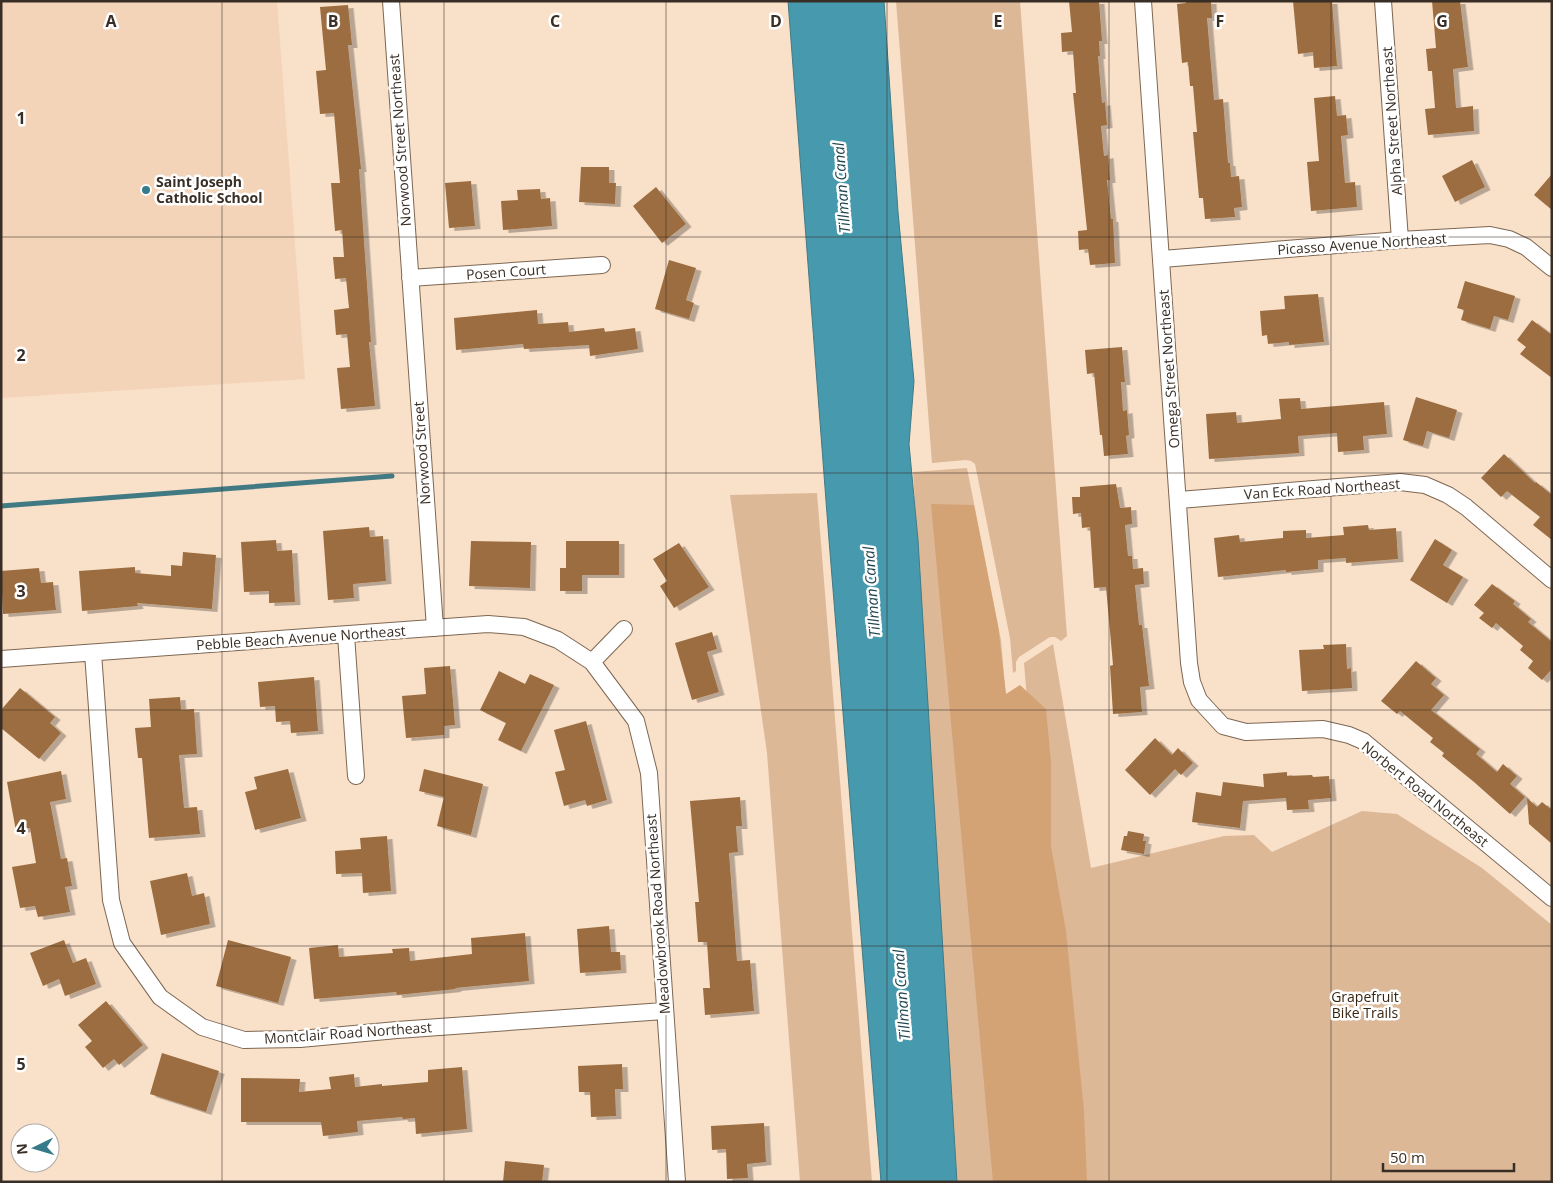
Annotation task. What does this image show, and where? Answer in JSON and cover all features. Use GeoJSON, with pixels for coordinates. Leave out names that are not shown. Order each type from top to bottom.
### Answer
{"type":"FeatureCollection","features":[{"type":"Feature","properties":{"kind":"street","name":"Norwood Street Northeast"},"geometry":{"type":"LineString","coordinates":[[391,1],[410,278]]}},
{"type":"Feature","properties":{"kind":"street","name":"Omega Street Northeast"},"geometry":{"type":"LineString","coordinates":[[1143,1],[1189,663],[1192,682],[1199,700],[1223,726]]}},
{"type":"Feature","properties":{"kind":"street","name":"Alpha Street Northeast"},"geometry":{"type":"LineString","coordinates":[[1383,1],[1400,240]]}},
{"type":"Feature","properties":{"kind":"street","name":"Picasso Avenue Northeast"},"geometry":{"type":"LineString","coordinates":[[1162,259],[1400,240],[1490,235],[1509,239],[1526,247],[1552,268]]}},
{"type":"Feature","properties":{"kind":"street","name":"Posen Court"},"geometry":{"type":"LineString","coordinates":[[410,278],[602,265]]}},
{"type":"Feature","properties":{"kind":"street","name":"Norwood Street"},"geometry":{"type":"LineString","coordinates":[[410,278],[435,628]]}},
{"type":"Feature","properties":{"kind":"street","name":"Van Eck Road Northeast"},"geometry":{"type":"LineString","coordinates":[[1178,500],[1400,482],[1424,485],[1448,495],[1466,507],[1552,580]]}},
{"type":"Feature","properties":{"kind":"street","name":"Pebble Beach Avenue Northeast"},"geometry":{"type":"LineString","coordinates":[[1,659],[488,624],[524,627],[558,640],[592,662]]}},
{"type":"Feature","properties":{"kind":"street"},"geometry":{"type":"LineString","coordinates":[[592,662],[624,629]]}},
{"type":"Feature","properties":{"kind":"street"},"geometry":{"type":"LineString","coordinates":[[346,635],[356,776]]}},
{"type":"Feature","properties":{"kind":"street","name":"Montclair Road Northeast"},"geometry":{"type":"LineString","coordinates":[[93,653],[111,900],[122,943],[160,997],[202,1027],[244,1040],[300,1039],[397,1030],[664,1011]]}},
{"type":"Feature","properties":{"kind":"street","name":"Meadowbrook Road Northeast"},"geometry":{"type":"LineString","coordinates":[[592,662],[636,722],[649,773],[677,1182]]}},
{"type":"Feature","properties":{"kind":"street","name":"Norbert Road Northeast"},"geometry":{"type":"LineString","coordinates":[[1223,726],[1246,732],[1323,729],[1349,734],[1364,741],[1552,898]]}},
{"type":"Feature","properties":{"kind":"shaded area","name":"Saint Joseph Catholic School"},"geometry":{"type":"Polygon","coordinates":[[[1,1],[277,1],[305,379],[1,398],[1,1]]]}},
{"type":"Feature","properties":{"kind":"shaded area"},"geometry":{"type":"Polygon","coordinates":[[[931,504],[974,505],[998,626],[1006,694],[1020,685],[1046,709],[1051,762],[1051,846],[1066,931],[1084,1111],[1087,1182],[993,1182],[931,504]]]}},
{"type":"Feature","properties":{"kind":"green space"},"geometry":{"type":"Polygon","coordinates":[[[896,1],[1020,1],[1067,636],[1061,641],[1055,637],[1050,637],[1019,657],[1016,662],[1016,671],[1013,673],[1010,638],[975,464],[966,460],[932,463],[896,1]]]}},
{"type":"Feature","properties":{"kind":"green space","name":"Grapefruit Bike Trails"},"geometry":{"type":"Polygon","coordinates":[[[967,468],[1001,640],[1008,721],[1027,699],[1024,663],[1053,644],[1091,868],[1224,836],[1254,835],[1272,852],[1362,811],[1397,814],[1482,868],[1552,925],[1552,1182],[957,1182],[913,472],[967,468]]]}},
{"type":"Feature","properties":{"kind":"green space"},"geometry":{"type":"Polygon","coordinates":[[[817,493],[872,1182],[800,1182],[767,753],[730,495],[817,493]]]}},
{"type":"Feature","properties":{"kind":"water","name":"Tillman Canal"},"geometry":{"type":"Polygon","coordinates":[[[788,1],[884,1],[898,212],[914,381],[909,444],[918,540],[957,1182],[881,1182],[788,1]]]}},
{"type":"Feature","properties":{"kind":"building"},"geometry":{"type":"Polygon","coordinates":[[[1069,1],[1099,1],[1102,41],[1099,41],[1100,56],[1098,56],[1102,103],[1105,102],[1107,125],[1101,126],[1104,156],[1108,155],[1110,180],[1107,180],[1111,219],[1113,219],[1115,263],[1090,265],[1088,249],[1079,250],[1078,231],[1087,230],[1073,93],[1076,93],[1073,51],[1062,52],[1061,33],[1072,32],[1069,1]]]}},
{"type":"Feature","properties":{"kind":"building"},"geometry":{"type":"Polygon","coordinates":[[[1186,1],[1211,1],[1212,18],[1207,18],[1214,100],[1223,99],[1228,163],[1230,163],[1231,177],[1239,176],[1242,207],[1234,208],[1235,217],[1205,219],[1203,198],[1199,198],[1193,132],[1197,132],[1193,86],[1190,86],[1188,62],[1182,63],[1177,4],[1186,3],[1186,1]]]}},
{"type":"Feature","properties":{"kind":"building"},"geometry":{"type":"Polygon","coordinates":[[[1293,1],[1332,1],[1337,66],[1314,68],[1313,52],[1298,54],[1293,1]]]}},
{"type":"Feature","properties":{"kind":"building"},"geometry":{"type":"Polygon","coordinates":[[[1432,1],[1460,1],[1468,67],[1453,69],[1456,108],[1473,106],[1474,131],[1428,135],[1425,109],[1435,108],[1432,71],[1428,71],[1426,49],[1436,48],[1432,1]]]}},
{"type":"Feature","properties":{"kind":"building"},"geometry":{"type":"Polygon","coordinates":[[[348,5],[352,45],[348,45],[361,169],[359,169],[371,342],[369,342],[375,406],[341,409],[337,368],[350,367],[347,334],[336,335],[334,310],[349,308],[346,278],[335,279],[333,257],[344,257],[342,230],[335,231],[331,183],[340,183],[334,113],[320,114],[316,71],[326,70],[320,7],[348,5]]]}},
{"type":"Feature","properties":{"kind":"building"},"geometry":{"type":"Polygon","coordinates":[[[1335,96],[1337,116],[1346,115],[1348,135],[1341,136],[1345,183],[1355,182],[1357,207],[1311,211],[1307,162],[1319,161],[1314,98],[1335,96]]]}},
{"type":"Feature","properties":{"kind":"building"},"geometry":{"type":"Polygon","coordinates":[[[1472,160],[1485,187],[1455,202],[1442,176],[1472,160]]]}},
{"type":"Feature","properties":{"kind":"building"},"geometry":{"type":"Polygon","coordinates":[[[581,167],[609,167],[609,183],[616,183],[615,204],[579,202],[581,167]]]}},
{"type":"Feature","properties":{"kind":"building"},"geometry":{"type":"Polygon","coordinates":[[[1552,174],[1552,210],[1534,195],[1552,174]]]}},
{"type":"Feature","properties":{"kind":"building"},"geometry":{"type":"Polygon","coordinates":[[[471,181],[475,226],[449,228],[445,183],[471,181]]]}},
{"type":"Feature","properties":{"kind":"building"},"geometry":{"type":"Polygon","coordinates":[[[656,187],[686,224],[662,243],[633,206],[656,187]]]}},
{"type":"Feature","properties":{"kind":"building"},"geometry":{"type":"Polygon","coordinates":[[[540,189],[541,199],[550,198],[552,226],[503,230],[501,201],[518,200],[517,190],[540,189]]]}},
{"type":"Feature","properties":{"kind":"building"},"geometry":{"type":"Polygon","coordinates":[[[669,260],[696,268],[686,300],[694,303],[689,319],[655,309],[669,260]]]}},
{"type":"Feature","properties":{"kind":"building"},"geometry":{"type":"Polygon","coordinates":[[[1465,281],[1515,296],[1508,320],[1494,316],[1490,329],[1461,320],[1464,310],[1457,308],[1465,281]]]}},
{"type":"Feature","properties":{"kind":"building"},"geometry":{"type":"Polygon","coordinates":[[[1318,294],[1324,342],[1289,345],[1289,342],[1268,344],[1267,335],[1262,336],[1260,311],[1285,309],[1284,296],[1318,294]]]}},
{"type":"Feature","properties":{"kind":"building"},"geometry":{"type":"Polygon","coordinates":[[[537,310],[538,324],[568,322],[569,332],[604,328],[605,332],[635,328],[638,349],[590,356],[589,345],[524,349],[523,344],[456,350],[454,318],[537,310]]]}},
{"type":"Feature","properties":{"kind":"building"},"geometry":{"type":"Polygon","coordinates":[[[1532,320],[1552,335],[1552,378],[1520,354],[1526,347],[1517,340],[1532,320]]]}},
{"type":"Feature","properties":{"kind":"building"},"geometry":{"type":"Polygon","coordinates":[[[1122,347],[1125,382],[1121,382],[1123,411],[1127,410],[1129,435],[1126,436],[1128,454],[1104,456],[1094,373],[1087,374],[1085,350],[1122,347]]]}},
{"type":"Feature","properties":{"kind":"building"},"geometry":{"type":"Polygon","coordinates":[[[1416,397],[1457,410],[1449,438],[1427,431],[1423,446],[1403,440],[1416,397]]]}},
{"type":"Feature","properties":{"kind":"building"},"geometry":{"type":"Polygon","coordinates":[[[1300,398],[1301,409],[1384,402],[1387,434],[1363,436],[1364,450],[1338,452],[1337,433],[1298,436],[1299,453],[1209,459],[1206,414],[1236,412],[1237,423],[1281,419],[1279,399],[1300,398]]]}},
{"type":"Feature","properties":{"kind":"building"},"geometry":{"type":"Polygon","coordinates":[[[1504,454],[1535,483],[1552,495],[1552,540],[1533,525],[1540,517],[1507,491],[1501,497],[1481,478],[1504,454]]]}},
{"type":"Feature","properties":{"kind":"building"},"geometry":{"type":"Polygon","coordinates":[[[1116,484],[1120,508],[1131,507],[1132,524],[1125,525],[1128,556],[1132,556],[1133,569],[1143,568],[1144,584],[1135,585],[1139,625],[1142,625],[1149,686],[1140,687],[1142,712],[1113,714],[1110,666],[1113,665],[1106,587],[1094,588],[1090,527],[1082,528],[1081,513],[1073,514],[1072,497],[1080,497],[1080,487],[1116,484]]]}},
{"type":"Feature","properties":{"kind":"building"},"geometry":{"type":"Polygon","coordinates":[[[1368,525],[1369,530],[1396,528],[1398,559],[1346,563],[1346,558],[1318,560],[1318,569],[1286,572],[1286,570],[1218,577],[1214,538],[1239,535],[1240,542],[1283,538],[1283,531],[1306,530],[1306,538],[1344,535],[1343,527],[1368,525]]]}},
{"type":"Feature","properties":{"kind":"building"},"geometry":{"type":"Polygon","coordinates":[[[369,527],[370,537],[383,536],[386,581],[353,584],[354,598],[328,600],[323,531],[369,527]]]}},
{"type":"Feature","properties":{"kind":"building"},"geometry":{"type":"Polygon","coordinates":[[[1435,539],[1452,550],[1443,565],[1463,577],[1447,603],[1410,580],[1435,539]]]}},
{"type":"Feature","properties":{"kind":"building"},"geometry":{"type":"Polygon","coordinates":[[[276,540],[277,551],[292,550],[295,602],[269,603],[269,591],[244,592],[241,542],[276,540]]]}},
{"type":"Feature","properties":{"kind":"building"},"geometry":{"type":"Polygon","coordinates":[[[471,541],[531,542],[530,588],[469,586],[471,541]]]}},
{"type":"Feature","properties":{"kind":"building"},"geometry":{"type":"Polygon","coordinates":[[[566,541],[619,541],[619,575],[582,575],[582,591],[560,591],[560,568],[566,568],[566,541]]]}},
{"type":"Feature","properties":{"kind":"building"},"geometry":{"type":"Polygon","coordinates":[[[679,543],[709,587],[674,608],[660,586],[667,581],[653,559],[679,543]]]}},
{"type":"Feature","properties":{"kind":"building"},"geometry":{"type":"Polygon","coordinates":[[[183,552],[216,555],[212,609],[137,603],[138,606],[82,611],[79,571],[135,567],[135,573],[171,576],[171,565],[182,566],[183,552]]]}},
{"type":"Feature","properties":{"kind":"building"},"geometry":{"type":"Polygon","coordinates":[[[39,568],[41,583],[53,582],[56,610],[3,614],[1,571],[39,568]]]}},
{"type":"Feature","properties":{"kind":"building"},"geometry":{"type":"Polygon","coordinates":[[[1492,584],[1515,601],[1513,604],[1531,619],[1528,622],[1552,642],[1552,669],[1542,680],[1528,668],[1533,661],[1520,650],[1523,646],[1496,623],[1492,628],[1479,618],[1484,613],[1474,605],[1492,584]]]}},
{"type":"Feature","properties":{"kind":"building"},"geometry":{"type":"Polygon","coordinates":[[[712,632],[717,649],[707,652],[719,692],[692,700],[675,643],[712,632]]]}},
{"type":"Feature","properties":{"kind":"building"},"geometry":{"type":"Polygon","coordinates":[[[1346,644],[1347,669],[1351,668],[1352,688],[1302,691],[1299,650],[1324,649],[1323,645],[1346,644]]]}},
{"type":"Feature","properties":{"kind":"building"},"geometry":{"type":"Polygon","coordinates":[[[1416,661],[1436,678],[1431,684],[1444,695],[1431,710],[1480,749],[1476,754],[1497,772],[1503,764],[1517,776],[1510,784],[1525,797],[1510,814],[1442,756],[1444,753],[1430,742],[1433,738],[1400,711],[1397,714],[1381,701],[1416,661]]]}},
{"type":"Feature","properties":{"kind":"building"},"geometry":{"type":"Polygon","coordinates":[[[450,666],[455,725],[444,726],[444,735],[406,738],[402,696],[426,694],[424,668],[450,666]]]}},
{"type":"Feature","properties":{"kind":"building"},"geometry":{"type":"Polygon","coordinates":[[[499,671],[525,684],[530,674],[554,685],[521,751],[498,740],[506,723],[480,710],[499,671]]]}},
{"type":"Feature","properties":{"kind":"building"},"geometry":{"type":"Polygon","coordinates":[[[314,677],[318,731],[291,733],[290,721],[276,722],[275,706],[260,707],[258,682],[314,677]]]}},
{"type":"Feature","properties":{"kind":"building"},"geometry":{"type":"Polygon","coordinates":[[[20,688],[55,717],[50,723],[61,733],[39,759],[1,728],[1,710],[20,688]]]}},
{"type":"Feature","properties":{"kind":"building"},"geometry":{"type":"Polygon","coordinates":[[[180,697],[181,710],[194,709],[197,754],[179,755],[184,808],[197,807],[200,834],[149,838],[142,758],[138,758],[135,728],[151,727],[149,699],[180,697]]]}},
{"type":"Feature","properties":{"kind":"building"},"geometry":{"type":"Polygon","coordinates":[[[586,721],[607,800],[587,806],[585,800],[564,806],[555,772],[565,770],[554,730],[586,721]]]}},
{"type":"Feature","properties":{"kind":"building"},"geometry":{"type":"Polygon","coordinates":[[[1155,738],[1172,755],[1178,748],[1193,763],[1181,775],[1175,769],[1150,795],[1125,770],[1155,738]]]}},
{"type":"Feature","properties":{"kind":"building"},"geometry":{"type":"Polygon","coordinates":[[[288,769],[301,818],[255,830],[245,792],[257,789],[254,777],[288,769]]]}},
{"type":"Feature","properties":{"kind":"building"},"geometry":{"type":"Polygon","coordinates":[[[424,769],[483,784],[471,835],[437,826],[444,797],[419,791],[424,769]]]}},
{"type":"Feature","properties":{"kind":"building"},"geometry":{"type":"Polygon","coordinates":[[[61,771],[66,799],[50,802],[61,859],[67,858],[72,886],[65,887],[70,912],[38,917],[35,906],[20,908],[12,867],[36,863],[30,828],[16,831],[7,782],[61,771]]]}},
{"type":"Feature","properties":{"kind":"building"},"geometry":{"type":"Polygon","coordinates":[[[1287,772],[1287,776],[1329,776],[1331,798],[1308,800],[1309,809],[1287,810],[1286,798],[1243,801],[1240,828],[1192,822],[1196,792],[1221,796],[1223,782],[1264,787],[1263,774],[1287,772]]]}},
{"type":"Feature","properties":{"kind":"building"},"geometry":{"type":"Polygon","coordinates":[[[740,797],[742,826],[736,826],[738,852],[729,853],[737,961],[750,960],[754,1011],[705,1015],[703,988],[710,988],[707,942],[698,942],[695,902],[699,902],[690,801],[740,797]]]}},
{"type":"Feature","properties":{"kind":"building"},"geometry":{"type":"Polygon","coordinates":[[[1527,798],[1537,807],[1542,802],[1552,810],[1552,844],[1529,824],[1527,798]]]}},
{"type":"Feature","properties":{"kind":"building"},"geometry":{"type":"Polygon","coordinates":[[[1128,831],[1144,834],[1143,841],[1146,841],[1144,854],[1121,850],[1124,836],[1127,836],[1128,831]]]}},
{"type":"Feature","properties":{"kind":"building"},"geometry":{"type":"Polygon","coordinates":[[[387,836],[391,891],[363,893],[362,873],[336,874],[335,851],[361,849],[360,838],[387,836]]]}},
{"type":"Feature","properties":{"kind":"building"},"geometry":{"type":"Polygon","coordinates":[[[187,873],[192,896],[204,893],[210,924],[161,935],[150,881],[187,873]]]}},
{"type":"Feature","properties":{"kind":"building"},"geometry":{"type":"Polygon","coordinates":[[[609,926],[611,952],[620,952],[621,970],[580,973],[577,929],[609,926]]]}},
{"type":"Feature","properties":{"kind":"building"},"geometry":{"type":"Polygon","coordinates":[[[525,933],[529,981],[397,995],[396,992],[314,999],[309,948],[338,945],[339,957],[393,953],[392,949],[409,948],[410,961],[472,954],[471,938],[525,933]]]}},
{"type":"Feature","properties":{"kind":"building"},"geometry":{"type":"Polygon","coordinates":[[[64,940],[73,963],[86,958],[96,984],[65,996],[59,979],[43,986],[30,953],[64,940]]]}},
{"type":"Feature","properties":{"kind":"building"},"geometry":{"type":"Polygon","coordinates":[[[228,940],[291,957],[278,1003],[216,986],[228,940]]]}},
{"type":"Feature","properties":{"kind":"building"},"geometry":{"type":"Polygon","coordinates":[[[106,1001],[143,1045],[119,1065],[114,1059],[103,1068],[85,1047],[92,1041],[78,1025],[106,1001]]]}},
{"type":"Feature","properties":{"kind":"building"},"geometry":{"type":"Polygon","coordinates":[[[162,1053],[219,1071],[206,1112],[150,1094],[162,1053]]]}},
{"type":"Feature","properties":{"kind":"building"},"geometry":{"type":"Polygon","coordinates":[[[622,1064],[623,1089],[615,1089],[616,1116],[591,1117],[590,1092],[579,1092],[578,1066],[622,1064]]]}},
{"type":"Feature","properties":{"kind":"building"},"geometry":{"type":"Polygon","coordinates":[[[462,1067],[467,1129],[416,1134],[415,1118],[403,1119],[402,1117],[357,1121],[358,1132],[323,1136],[321,1122],[241,1122],[241,1078],[300,1079],[299,1092],[331,1089],[329,1077],[354,1074],[355,1087],[382,1084],[382,1086],[428,1082],[428,1070],[462,1067]]]}},
{"type":"Feature","properties":{"kind":"building"},"geometry":{"type":"Polygon","coordinates":[[[764,1123],[766,1162],[747,1164],[748,1178],[727,1179],[726,1149],[712,1150],[711,1126],[764,1123]]]}},
{"type":"Feature","properties":{"kind":"building"},"geometry":{"type":"Polygon","coordinates":[[[505,1161],[544,1165],[542,1182],[503,1182],[505,1161]]]}},
{"type":"Feature","properties":{"kind":"waterway"},"geometry":{"type":"LineString","coordinates":[[1,506],[392,476]]}},
{"type":"Feature","properties":{"kind":"place","name":"Saint Joseph Catholic School"},"geometry":{"type":"Point","coordinates":[146,190]}}]}
